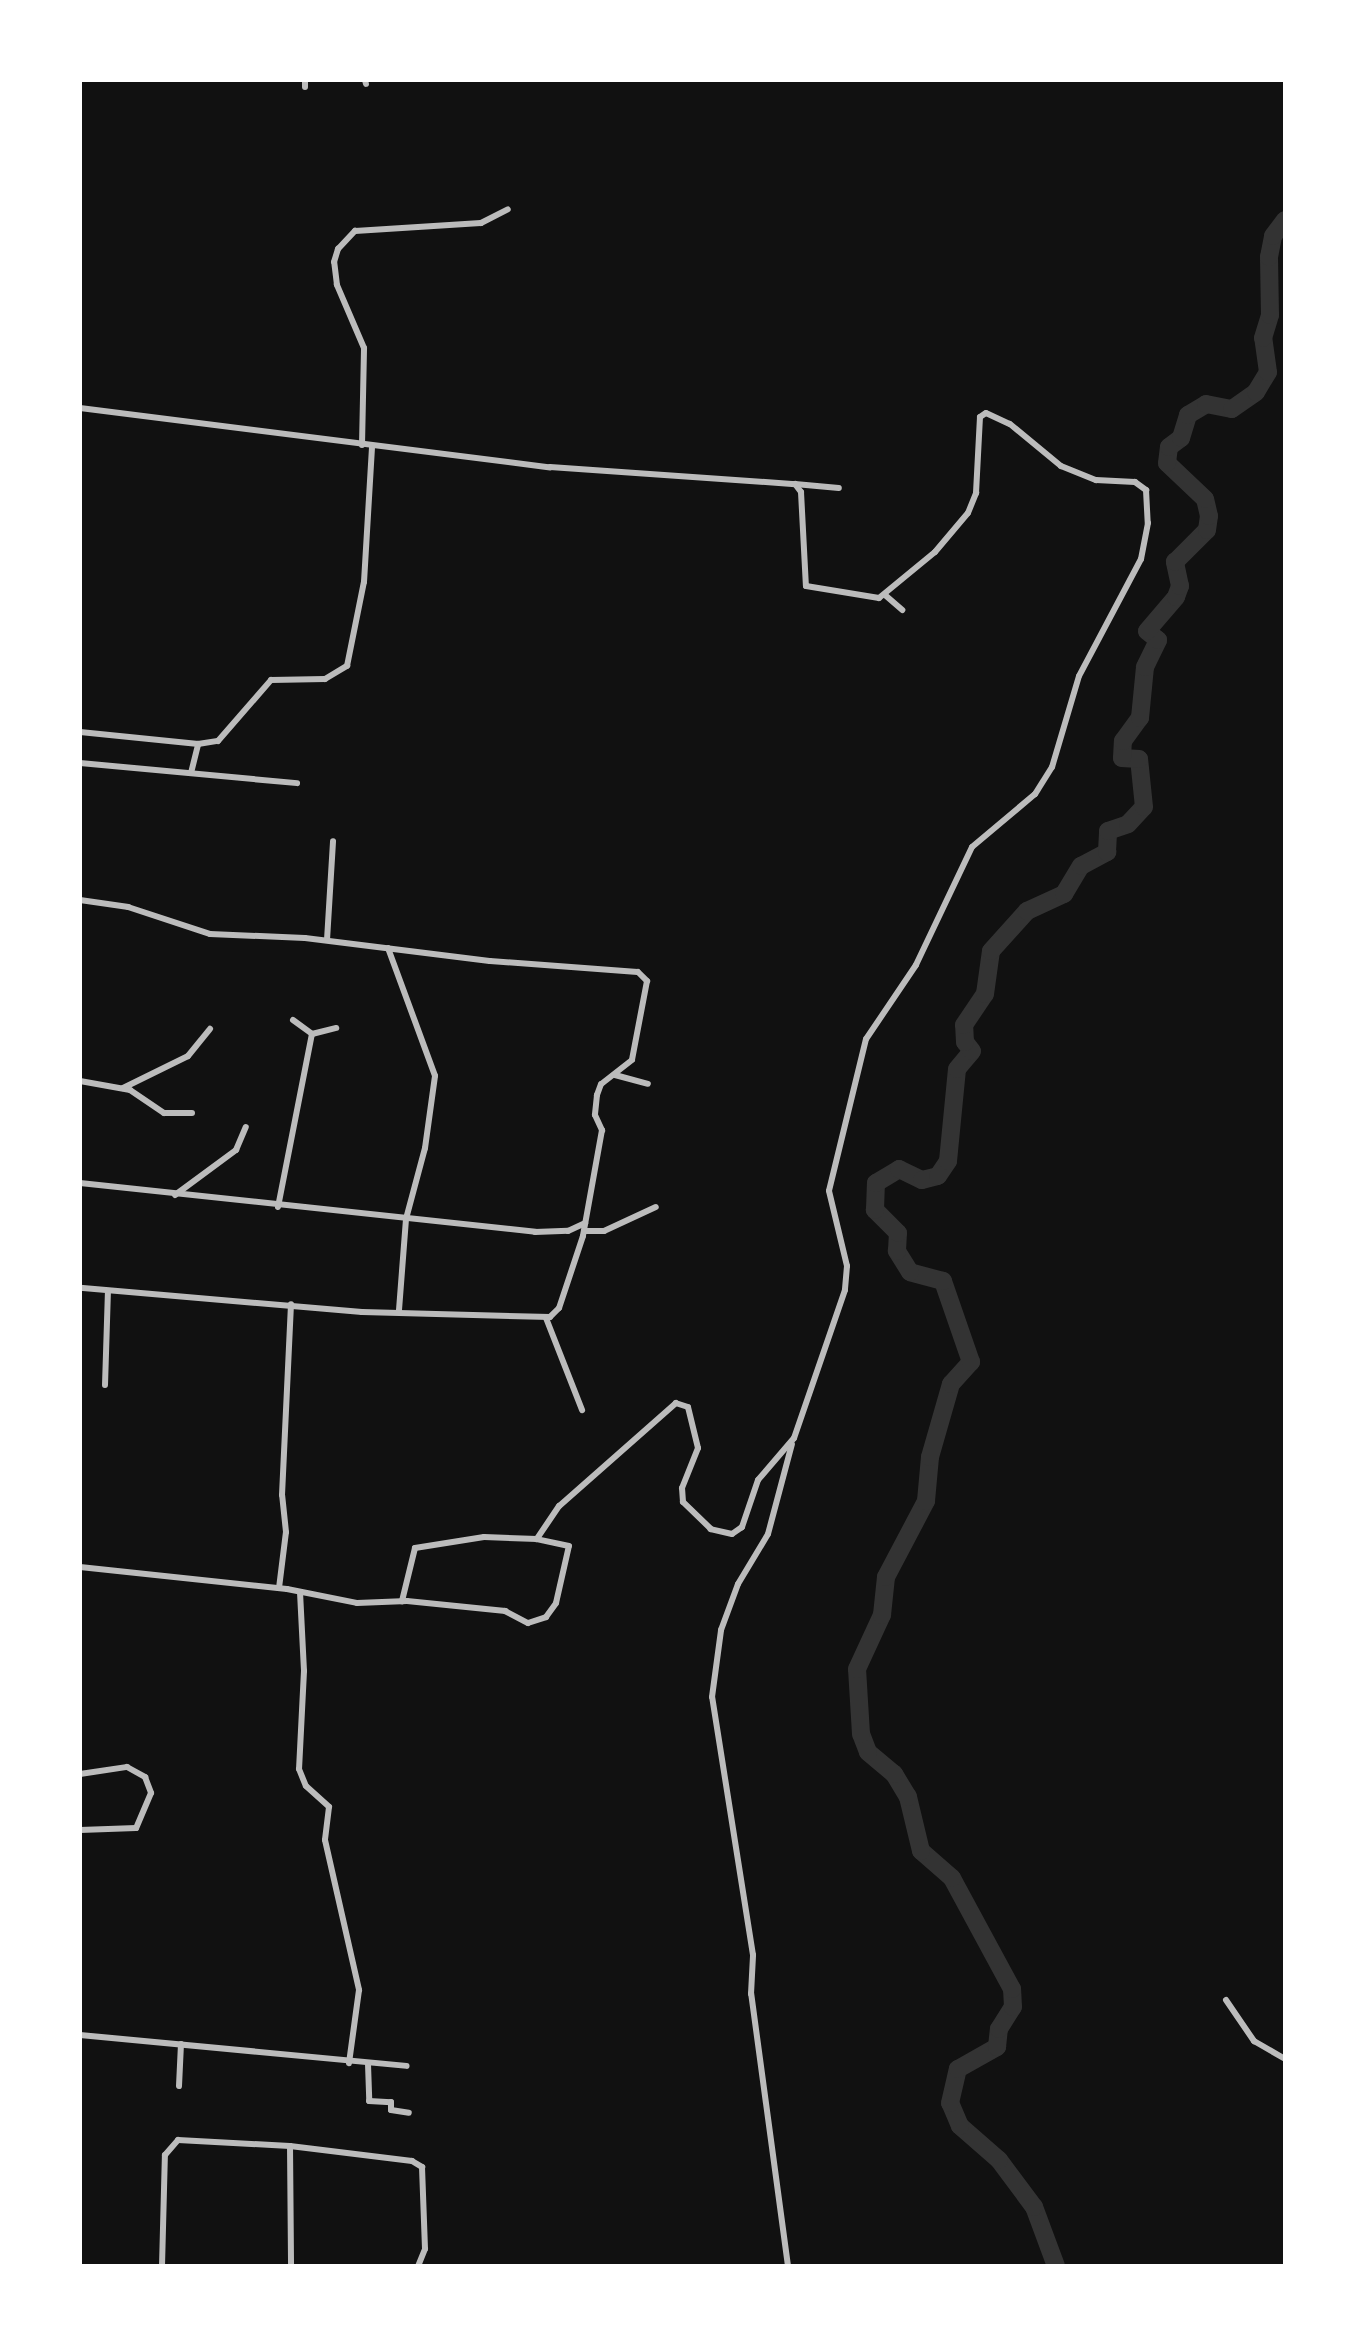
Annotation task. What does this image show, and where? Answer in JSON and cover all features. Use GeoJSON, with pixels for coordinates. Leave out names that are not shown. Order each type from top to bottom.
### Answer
{"type":"FeatureCollection","features":[{"type":"Feature","properties":{"kind":"street"},"geometry":{"type":"LineString","coordinates":[[362,445],[364,348],[337,285],[334,262],[338,249],[355,231],[481,223],[508,209]]}},
{"type":"Feature","properties":{"kind":"street"},"geometry":{"type":"LineString","coordinates":[[80,408],[372,447],[676,479],[839,488]]}},
{"type":"Feature","properties":{"kind":"street"},"geometry":{"type":"LineString","coordinates":[[788,2266],[751,1994],[753,1955],[712,1687],[721,1630],[738,1584],[768,1534],[794,1438],[847,1280],[829,1191],[866,1039],[916,965],[972,847],[1035,794],[1052,767],[1079,676],[1141,559],[1148,523],[1146,490],[1135,482],[1096,480],[1061,466],[1010,424],[986,413],[980,417],[971,508],[935,552],[885,595]]}},
{"type":"Feature","properties":{"kind":"street"},"geometry":{"type":"LineString","coordinates":[[80,732],[198,744],[218,741],[274,678],[325,679],[347,666],[364,582],[372,447]]}},
{"type":"Feature","properties":{"kind":"street"},"geometry":{"type":"LineString","coordinates":[[795,484],[801,492],[806,586],[885,595],[902,610]]}},
{"type":"Feature","properties":{"kind":"street"},"geometry":{"type":"LineString","coordinates":[[191,773],[198,744]]}},
{"type":"Feature","properties":{"kind":"street"},"geometry":{"type":"LineString","coordinates":[[80,763],[297,783]]}},
{"type":"Feature","properties":{"kind":"street"},"geometry":{"type":"LineString","coordinates":[[327,940],[333,841]]}},
{"type":"Feature","properties":{"kind":"street"},"geometry":{"type":"LineString","coordinates":[[80,900],[128,907],[210,934],[327,940],[645,974],[638,1044],[625,1069],[601,1084],[597,1095],[595,1115],[602,1130],[584,1231],[559,1308],[546,1318],[399,1311],[80,1288]]}},
{"type":"Feature","properties":{"kind":"street"},"geometry":{"type":"LineString","coordinates":[[388,948],[435,1076],[425,1148],[406,1219],[399,1311]]}},
{"type":"Feature","properties":{"kind":"street"},"geometry":{"type":"LineString","coordinates":[[293,1020],[312,1034]]}},
{"type":"Feature","properties":{"kind":"street"},"geometry":{"type":"LineString","coordinates":[[312,1034],[336,1028]]}},
{"type":"Feature","properties":{"kind":"street"},"geometry":{"type":"LineString","coordinates":[[123,1088],[188,1056],[210,1029]]}},
{"type":"Feature","properties":{"kind":"street"},"geometry":{"type":"LineString","coordinates":[[278,1207],[312,1034]]}},
{"type":"Feature","properties":{"kind":"street"},"geometry":{"type":"LineString","coordinates":[[615,1075],[648,1084]]}},
{"type":"Feature","properties":{"kind":"street"},"geometry":{"type":"LineString","coordinates":[[80,1081],[123,1088],[164,1113],[192,1113]]}},
{"type":"Feature","properties":{"kind":"street"},"geometry":{"type":"LineString","coordinates":[[175,1195],[236,1150],[246,1127]]}},
{"type":"Feature","properties":{"kind":"street"},"geometry":{"type":"LineString","coordinates":[[80,1183],[278,1207],[555,1232],[585,1223]]}},
{"type":"Feature","properties":{"kind":"street"},"geometry":{"type":"LineString","coordinates":[[584,1231],[604,1231],[656,1207]]}},
{"type":"Feature","properties":{"kind":"street"},"geometry":{"type":"LineString","coordinates":[[105,1385],[108,1291]]}},
{"type":"Feature","properties":{"kind":"street"},"geometry":{"type":"LineString","coordinates":[[279,1588],[286,1532],[282,1495],[291,1304]]}},
{"type":"Feature","properties":{"kind":"street"},"geometry":{"type":"LineString","coordinates":[[546,1318],[554,1349],[582,1410]]}},
{"type":"Feature","properties":{"kind":"street"},"geometry":{"type":"LineString","coordinates":[[537,1539],[559,1506],[676,1403],[688,1407],[698,1448],[682,1488],[683,1502],[704,1524],[724,1533],[742,1527],[758,1480],[794,1438]]}},
{"type":"Feature","properties":{"kind":"street"},"geometry":{"type":"LineString","coordinates":[[80,1567],[279,1588],[357,1603],[402,1601],[505,1611],[528,1623],[546,1617],[556,1603],[569,1546],[537,1539],[484,1537],[421,1545],[410,1555],[402,1601]]}},
{"type":"Feature","properties":{"kind":"street"},"geometry":{"type":"LineString","coordinates":[[300,1592],[304,1695],[299,1769],[306,1786],[329,1807],[325,1840],[359,1990],[349,2063]]}},
{"type":"Feature","properties":{"kind":"street"},"geometry":{"type":"LineString","coordinates":[[80,1774],[127,1767],[145,1777],[151,1793],[136,1828],[80,1830]]}},
{"type":"Feature","properties":{"kind":"street"},"geometry":{"type":"LineString","coordinates":[[1226,2000],[1254,2041],[1285,2059]]}},
{"type":"Feature","properties":{"kind":"street"},"geometry":{"type":"LineString","coordinates":[[80,2035],[349,2063],[407,2066]]}},
{"type":"Feature","properties":{"kind":"street"},"geometry":{"type":"LineString","coordinates":[[179,2086],[181,2044]]}},
{"type":"Feature","properties":{"kind":"street"},"geometry":{"type":"LineString","coordinates":[[368,2064],[369,2101],[391,2102],[391,2110],[409,2113]]}},
{"type":"Feature","properties":{"kind":"street"},"geometry":{"type":"LineString","coordinates":[[162,2266],[165,2155],[172,2143],[290,2146],[422,2167],[425,2249],[418,2266]]}},
{"type":"Feature","properties":{"kind":"street"},"geometry":{"type":"LineString","coordinates":[[290,2146],[291,2266]]}},
{"type":"Feature","properties":{"kind":"waterway"},"geometry":{"type":"LineString","coordinates":[[1056,2266],[1034,2207],[999,2160],[960,2126],[950,2103],[958,2069],[997,2047],[999,2029],[1013,2007],[1012,1989],[952,1878],[921,1851],[908,1797],[894,1774],[868,1752],[861,1734],[857,1669],[882,1615],[886,1577],[926,1501],[930,1457],[951,1384],[971,1362],[943,1281],[910,1272],[897,1251],[898,1233],[875,1210],[876,1183],[899,1169],[922,1180],[938,1176],[948,1161],[957,1069],[972,1051],[965,1042],[964,1025],[985,994],[991,951],[1027,911],[1064,894],[1081,866],[1107,852],[1108,831],[1128,824],[1144,807],[1139,759],[1122,758],[1123,741],[1140,718],[1145,667],[1158,640],[1147,631],[1176,597],[1180,586],[1175,562],[1207,530],[1209,516],[1205,499],[1167,463],[1169,447],[1181,438],[1188,415],[1206,404],[1232,409],[1256,392],[1268,372],[1263,338],[1270,315],[1269,257],[1273,236],[1285,220]]}}]}
